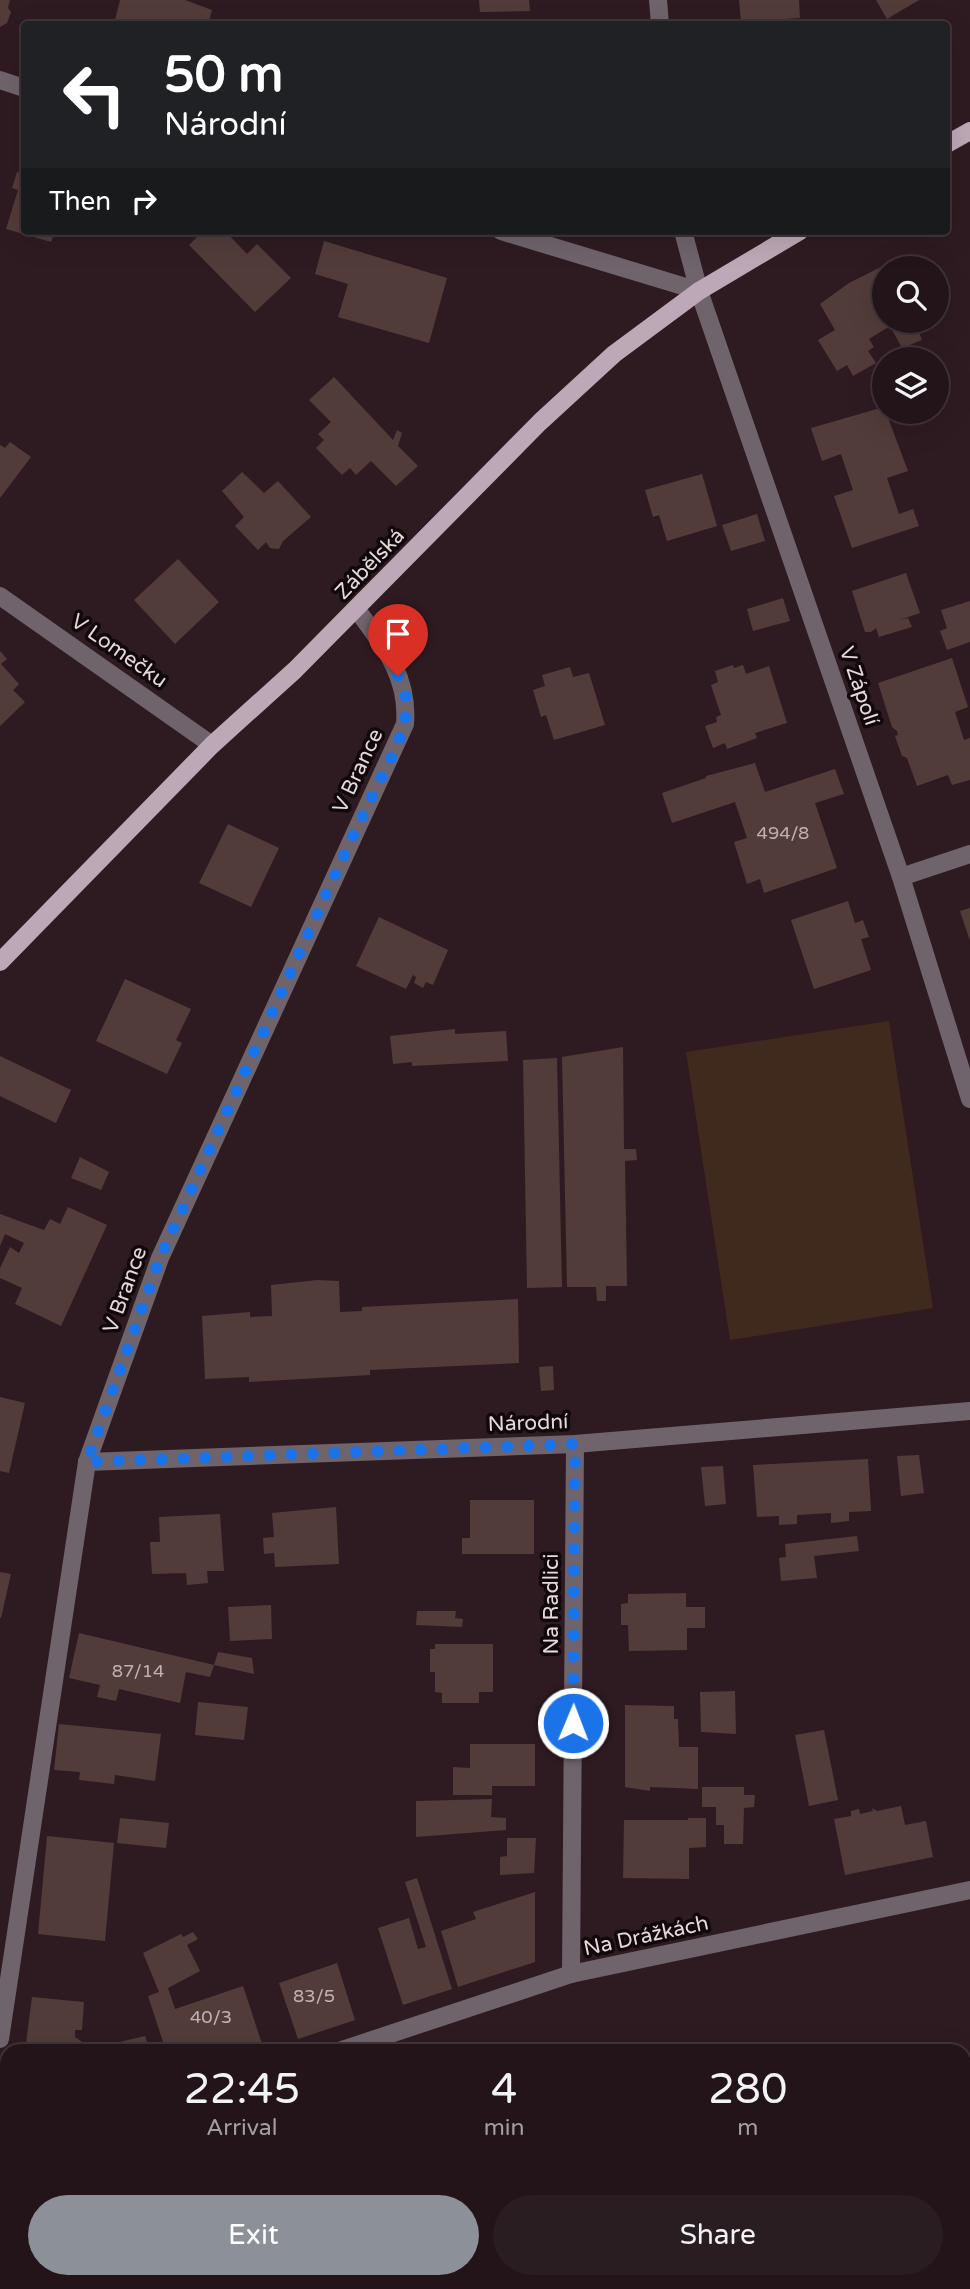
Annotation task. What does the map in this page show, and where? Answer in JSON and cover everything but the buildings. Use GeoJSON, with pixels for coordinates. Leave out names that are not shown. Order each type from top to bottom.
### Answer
{"type":"FeatureCollection","features":[{"type":"Feature","properties":{"kind":"main road"},"geometry":{"type":"LineString","coordinates":[[950,142],[970,131]]}},
{"type":"Feature","properties":{"kind":"main road","name":"Zábělská"},"geometry":{"type":"LineString","coordinates":[[0,962],[212,745],[356,610],[549,413],[614,354],[699,290],[793,235]]}},
{"type":"Feature","properties":{"kind":"street"},"geometry":{"type":"LineString","coordinates":[[658,0],[660,21]]}},
{"type":"Feature","properties":{"kind":"street"},"geometry":{"type":"LineString","coordinates":[[0,80],[21,87]]}},
{"type":"Feature","properties":{"kind":"street"},"geometry":{"type":"LineString","coordinates":[[514,235],[699,290]]}},
{"type":"Feature","properties":{"kind":"street","name":"V Zápolí"},"geometry":{"type":"LineString","coordinates":[[684,235],[699,290],[901,877],[970,1099]]}},
{"type":"Feature","properties":{"kind":"street","name":"V Lomečku"},"geometry":{"type":"LineString","coordinates":[[0,596],[212,745]]}},
{"type":"Feature","properties":{"kind":"street","name":"V Brance"},"geometry":{"type":"LineString","coordinates":[[0,2039],[87,1462],[160,1258],[405,724],[407,700],[389,653],[356,610]]}},
{"type":"Feature","properties":{"kind":"street"},"geometry":{"type":"LineString","coordinates":[[901,877],[970,854]]}},
{"type":"Feature","properties":{"kind":"street","name":"Národní"},"geometry":{"type":"LineString","coordinates":[[87,1462],[575,1444],[970,1411]]}},
{"type":"Feature","properties":{"kind":"street","name":"Na Radlici"},"geometry":{"type":"LineString","coordinates":[[571,1974],[575,1444]]}},
{"type":"Feature","properties":{"kind":"street","name":"Na Drážkách"},"geometry":{"type":"LineString","coordinates":[[360,2044],[571,1974],[970,1890]]}},
{"type":"Feature","properties":{"kind":"shaded area"},"geometry":{"type":"Polygon","coordinates":[[[889,1021],[933,1308],[730,1340],[686,1052],[889,1021]]]}},
{"type":"Feature","properties":{"kind":"route"},"geometry":{"type":"LineString","coordinates":[[398,676],[407,700],[405,724],[396,748],[351,840],[160,1258],[87,1462],[575,1444],[573,1723]]}}]}
